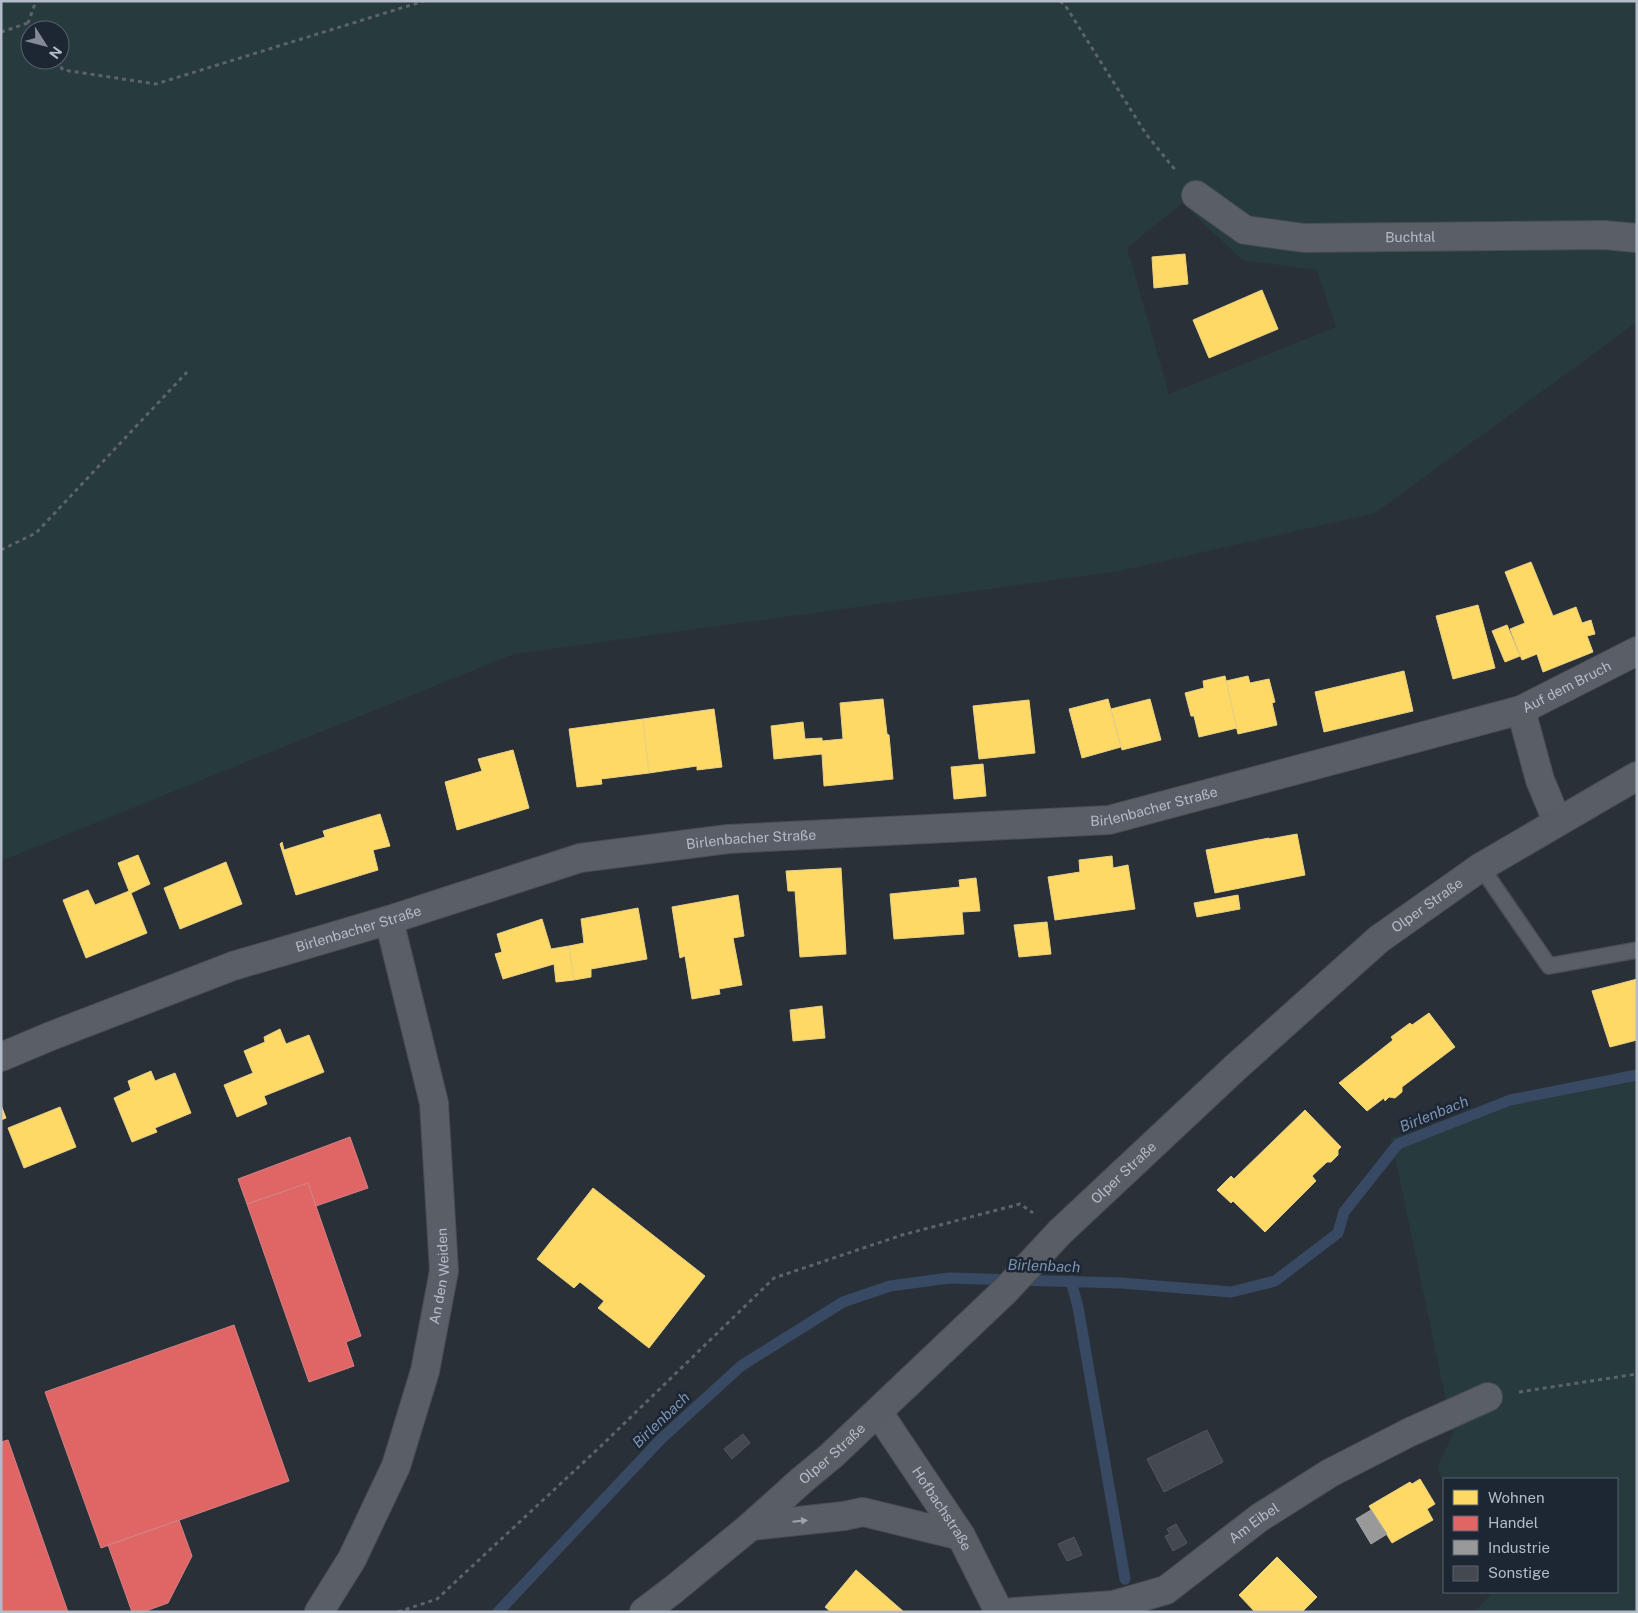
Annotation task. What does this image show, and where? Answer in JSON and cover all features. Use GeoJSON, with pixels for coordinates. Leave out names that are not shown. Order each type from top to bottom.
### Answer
{"type":"FeatureCollection","features":[{"type":"Feature","properties":{"kind":"main road","name":"Olper Straße"},"geometry":{"type":"LineString","coordinates":[[644,1612],[751,1526],[831,1456],[1006,1290],[1060,1232],[1236,1067],[1378,939],[1481,868],[1557,821],[1637,776]]}},
{"type":"Feature","properties":{"kind":"main road"},"geometry":{"type":"LineString","coordinates":[[751,1526],[844,1516],[863,1512],[961,1536]]}},
{"type":"Feature","properties":{"kind":"street","name":"Buchtal"},"geometry":{"type":"LineString","coordinates":[[1196,195],[1245,230],[1304,238],[1604,235],[1637,238]]}},
{"type":"Feature","properties":{"kind":"street","name":"Auf dem Bruch"},"geometry":{"type":"LineString","coordinates":[[1557,821],[1540,780],[1521,710],[1637,651]]}},
{"type":"Feature","properties":{"kind":"street","name":"Birlenbacher Straße"},"geometry":{"type":"LineString","coordinates":[[1,1057],[233,966],[389,920],[580,858],[728,839],[1109,820],[1521,710]]}},
{"type":"Feature","properties":{"kind":"street","name":"An den Weiden"},"geometry":{"type":"LineString","coordinates":[[319,1612],[352,1559],[396,1466],[425,1371],[444,1271],[434,1103],[389,920]]}},
{"type":"Feature","properties":{"kind":"street","name":"Am Eibel"},"geometry":{"type":"LineString","coordinates":[[1013,1612],[1114,1605],[1166,1590],[1259,1518],[1330,1473],[1410,1432],[1488,1397]]}},
{"type":"Feature","properties":{"kind":"street","name":"Hofbachstraße"},"geometry":{"type":"LineString","coordinates":[[878,1412],[961,1536],[999,1612]]}},
{"type":"Feature","properties":{"kind":"lane"},"geometry":{"type":"LineString","coordinates":[[1481,868],[1549,966],[1637,950]]}},
{"type":"Feature","properties":{"kind":"path"},"geometry":{"type":"LineString","coordinates":[[29,20],[36,1]]}},
{"type":"Feature","properties":{"kind":"path"},"geometry":{"type":"LineString","coordinates":[[63,70],[156,84],[424,1]]}},
{"type":"Feature","properties":{"kind":"path"},"geometry":{"type":"LineString","coordinates":[[1060,1],[1065,5],[1146,134],[1196,195]]}},
{"type":"Feature","properties":{"kind":"path"},"geometry":{"type":"LineString","coordinates":[[1,32],[20,26]]}},
{"type":"Feature","properties":{"kind":"path"},"geometry":{"type":"LineString","coordinates":[[1,550],[36,533],[187,372]]}},
{"type":"Feature","properties":{"kind":"path"},"geometry":{"type":"LineString","coordinates":[[398,1612],[437,1600],[601,1446],[774,1278],[902,1235],[1020,1204],[1060,1232]]}},
{"type":"Feature","properties":{"kind":"path"},"geometry":{"type":"LineString","coordinates":[[1488,1397],[1637,1374]]}},
{"type":"Feature","properties":{"kind":"green space"},"geometry":{"type":"Polygon","coordinates":[[[1,1],[1637,1],[1637,322],[1375,513],[1120,571],[514,654],[1,861],[1,1]],[[1182,203],[1127,248],[1169,394],[1336,327],[1317,270],[1242,260],[1182,203]]]}},
{"type":"Feature","properties":{"kind":"green space"},"geometry":{"type":"Polygon","coordinates":[[[1637,1069],[1637,1612],[1474,1612],[1492,1593],[1618,1593],[1618,1478],[1443,1478],[1443,1481],[1437,1467],[1453,1434],[1391,1138],[1637,1069]]]}},
{"type":"Feature","properties":{"kind":"building: Wohnen"},"geometry":{"type":"Polygon","coordinates":[[[1185,254],[1188,284],[1154,288],[1152,257],[1185,254]]]}},
{"type":"Feature","properties":{"kind":"building: Wohnen"},"geometry":{"type":"Polygon","coordinates":[[[1262,290],[1278,329],[1209,358],[1193,320],[1262,290]]]}},
{"type":"Feature","properties":{"kind":"building: Wohnen"},"geometry":{"type":"Polygon","coordinates":[[[1531,562],[1553,616],[1576,607],[1582,623],[1591,620],[1595,634],[1587,636],[1593,652],[1543,672],[1537,654],[1522,660],[1510,629],[1525,623],[1505,572],[1531,562]]]}},
{"type":"Feature","properties":{"kind":"building: Wohnen"},"geometry":{"type":"Polygon","coordinates":[[[1478,605],[1495,668],[1453,679],[1436,616],[1478,605]]]}},
{"type":"Feature","properties":{"kind":"building: Wohnen"},"geometry":{"type":"Polygon","coordinates":[[[1507,625],[1520,656],[1505,662],[1492,631],[1507,625]]]}},
{"type":"Feature","properties":{"kind":"building: Wohnen"},"geometry":{"type":"Polygon","coordinates":[[[1404,671],[1413,711],[1324,732],[1315,692],[1404,671]]]}},
{"type":"Feature","properties":{"kind":"building: Wohnen"},"geometry":{"type":"Polygon","coordinates":[[[1225,676],[1237,728],[1199,737],[1194,716],[1191,716],[1185,693],[1204,688],[1203,681],[1225,676]]]}},
{"type":"Feature","properties":{"kind":"building: Wohnen"},"geometry":{"type":"Polygon","coordinates":[[[1248,676],[1250,683],[1269,679],[1275,702],[1272,703],[1277,725],[1238,734],[1226,681],[1248,676]]]}},
{"type":"Feature","properties":{"kind":"building: Wohnen"},"geometry":{"type":"Polygon","coordinates":[[[883,699],[893,779],[824,786],[822,754],[774,759],[771,726],[803,722],[805,739],[822,738],[822,741],[843,739],[840,703],[883,699]]]}},
{"type":"Feature","properties":{"kind":"building: Wohnen"},"geometry":{"type":"Polygon","coordinates":[[[1108,699],[1121,747],[1082,758],[1069,709],[1108,699]]]}},
{"type":"Feature","properties":{"kind":"building: Wohnen"},"geometry":{"type":"Polygon","coordinates":[[[1150,699],[1161,740],[1122,750],[1111,709],[1150,699]]]}},
{"type":"Feature","properties":{"kind":"building: Wohnen"},"geometry":{"type":"Polygon","coordinates":[[[1029,700],[1035,753],[979,759],[973,706],[1029,700]]]}},
{"type":"Feature","properties":{"kind":"building: Wohnen"},"geometry":{"type":"Polygon","coordinates":[[[714,709],[722,767],[697,770],[697,766],[649,773],[643,719],[714,709]]]}},
{"type":"Feature","properties":{"kind":"building: Wohnen"},"geometry":{"type":"Polygon","coordinates":[[[643,719],[649,773],[601,779],[602,784],[577,787],[569,729],[643,719]]]}},
{"type":"Feature","properties":{"kind":"building: Wohnen"},"geometry":{"type":"Polygon","coordinates":[[[513,750],[529,808],[457,830],[445,782],[482,771],[478,759],[513,750]]]}},
{"type":"Feature","properties":{"kind":"building: Wohnen"},"geometry":{"type":"Polygon","coordinates":[[[983,764],[986,796],[954,799],[951,767],[983,764]]]}},
{"type":"Feature","properties":{"kind":"building: Wohnen"},"geometry":{"type":"Polygon","coordinates":[[[380,814],[390,846],[373,850],[378,870],[296,895],[280,844],[282,842],[284,850],[325,837],[323,831],[380,814]]]}},
{"type":"Feature","properties":{"kind":"building: Wohnen"},"geometry":{"type":"Polygon","coordinates":[[[1297,834],[1305,875],[1215,893],[1206,850],[1297,834]]]}},
{"type":"Feature","properties":{"kind":"building: Wohnen"},"geometry":{"type":"Polygon","coordinates":[[[138,855],[150,884],[131,893],[147,933],[86,958],[63,900],[88,890],[95,905],[129,891],[118,863],[138,855]]]}},
{"type":"Feature","properties":{"kind":"building: Wohnen"},"geometry":{"type":"Polygon","coordinates":[[[1112,856],[1113,868],[1128,865],[1135,909],[1055,920],[1048,877],[1080,872],[1079,860],[1112,856]]]}},
{"type":"Feature","properties":{"kind":"building: Wohnen"},"geometry":{"type":"Polygon","coordinates":[[[226,862],[242,904],[180,929],[164,888],[226,862]]]}},
{"type":"Feature","properties":{"kind":"building: Wohnen"},"geometry":{"type":"Polygon","coordinates":[[[841,868],[846,954],[800,957],[795,891],[788,891],[786,871],[841,868]]]}},
{"type":"Feature","properties":{"kind":"building: Wohnen"},"geometry":{"type":"Polygon","coordinates":[[[976,878],[980,911],[962,912],[964,934],[894,939],[890,894],[960,887],[959,880],[976,878]]]}},
{"type":"Feature","properties":{"kind":"building: Wohnen"},"geometry":{"type":"Polygon","coordinates":[[[738,895],[744,936],[733,938],[742,985],[719,989],[720,994],[692,999],[685,956],[680,958],[672,907],[738,895]]]}},
{"type":"Feature","properties":{"kind":"building: Wohnen"},"geometry":{"type":"Polygon","coordinates":[[[1238,895],[1240,909],[1197,917],[1194,903],[1238,895]]]}},
{"type":"Feature","properties":{"kind":"building: Wohnen"},"geometry":{"type":"Polygon","coordinates":[[[638,908],[647,959],[591,969],[591,977],[574,980],[569,946],[584,943],[581,919],[638,908]]]}},
{"type":"Feature","properties":{"kind":"building: Wohnen"},"geometry":{"type":"Polygon","coordinates":[[[542,919],[551,949],[569,946],[574,980],[556,982],[554,964],[503,979],[495,954],[502,952],[497,934],[542,919]]]}},
{"type":"Feature","properties":{"kind":"building: Wohnen"},"geometry":{"type":"Polygon","coordinates":[[[1047,922],[1051,954],[1019,957],[1014,925],[1047,922]]]}},
{"type":"Feature","properties":{"kind":"building: Wohnen"},"geometry":{"type":"Polygon","coordinates":[[[1637,979],[1637,1040],[1610,1047],[1592,991],[1637,979]]]}},
{"type":"Feature","properties":{"kind":"building: Wohnen"},"geometry":{"type":"Polygon","coordinates":[[[822,1006],[825,1038],[793,1041],[790,1010],[822,1006]]]}},
{"type":"Feature","properties":{"kind":"building: Wohnen"},"geometry":{"type":"Polygon","coordinates":[[[1429,1013],[1455,1047],[1402,1087],[1402,1092],[1395,1098],[1389,1097],[1385,1101],[1384,1098],[1367,1111],[1339,1083],[1393,1040],[1391,1037],[1410,1023],[1412,1025],[1429,1013]]]}},
{"type":"Feature","properties":{"kind":"building: Wohnen"},"geometry":{"type":"Polygon","coordinates":[[[280,1029],[286,1044],[309,1035],[324,1072],[264,1096],[267,1104],[237,1117],[224,1085],[253,1073],[244,1051],[265,1042],[264,1037],[280,1029]]]}},
{"type":"Feature","properties":{"kind":"building: Wohnen"},"geometry":{"type":"Polygon","coordinates":[[[151,1071],[155,1081],[175,1073],[191,1113],[155,1128],[157,1132],[132,1142],[114,1098],[131,1090],[128,1081],[151,1071]]]}},
{"type":"Feature","properties":{"kind":"building: Wohnen"},"geometry":{"type":"Polygon","coordinates":[[[1,1105],[6,1118],[1,1120],[1,1105]]]}},
{"type":"Feature","properties":{"kind":"building: Wohnen"},"geometry":{"type":"Polygon","coordinates":[[[60,1107],[76,1147],[24,1168],[8,1128],[60,1107]]]}},
{"type":"Feature","properties":{"kind":"building: Wohnen"},"geometry":{"type":"Polygon","coordinates":[[[1305,1110],[1341,1147],[1338,1150],[1338,1155],[1331,1162],[1327,1162],[1312,1176],[1316,1181],[1265,1232],[1233,1201],[1231,1203],[1217,1190],[1231,1176],[1234,1179],[1305,1110]]]}},
{"type":"Feature","properties":{"kind":"building: Wohnen"},"geometry":{"type":"Polygon","coordinates":[[[593,1188],[705,1276],[649,1348],[598,1308],[604,1301],[580,1282],[574,1288],[537,1259],[593,1188]]]}},
{"type":"Feature","properties":{"kind":"building: Wohnen"},"geometry":{"type":"Polygon","coordinates":[[[1420,1479],[1435,1504],[1427,1509],[1433,1520],[1392,1543],[1369,1506],[1410,1482],[1412,1484],[1420,1479]]]}},
{"type":"Feature","properties":{"kind":"building: Wohnen"},"geometry":{"type":"Polygon","coordinates":[[[1277,1557],[1317,1597],[1302,1612],[1255,1612],[1239,1595],[1277,1557]]]}},
{"type":"Feature","properties":{"kind":"building: Wohnen"},"geometry":{"type":"Polygon","coordinates":[[[856,1570],[904,1612],[831,1612],[825,1607],[856,1570]]]}},
{"type":"Feature","properties":{"kind":"building: Handel"},"geometry":{"type":"Polygon","coordinates":[[[350,1137],[368,1188],[316,1206],[308,1183],[247,1204],[238,1179],[350,1137]]]}},
{"type":"Feature","properties":{"kind":"building: Handel"},"geometry":{"type":"Polygon","coordinates":[[[308,1183],[361,1336],[346,1342],[354,1366],[309,1382],[247,1204],[308,1183]]]}},
{"type":"Feature","properties":{"kind":"building: Handel"},"geometry":{"type":"Polygon","coordinates":[[[234,1325],[289,1481],[101,1548],[45,1392],[234,1325]]]}},
{"type":"Feature","properties":{"kind":"building: Handel"},"geometry":{"type":"Polygon","coordinates":[[[8,1440],[68,1612],[1,1612],[1,1442],[8,1440]]]}},
{"type":"Feature","properties":{"kind":"building: Handel"},"geometry":{"type":"Polygon","coordinates":[[[179,1520],[192,1556],[168,1603],[143,1612],[132,1612],[108,1545],[179,1520]]]}},
{"type":"Feature","properties":{"kind":"building: Industrie"},"geometry":{"type":"Polygon","coordinates":[[[1371,1510],[1387,1534],[1371,1544],[1356,1519],[1371,1510]]]}},
{"type":"Feature","properties":{"kind":"building: Sonstige"},"geometry":{"type":"Polygon","coordinates":[[[1207,1430],[1223,1462],[1164,1492],[1147,1459],[1207,1430]]]}},
{"type":"Feature","properties":{"kind":"building: Sonstige"},"geometry":{"type":"Polygon","coordinates":[[[743,1434],[750,1443],[732,1459],[724,1449],[743,1434]]]}},
{"type":"Feature","properties":{"kind":"building: Sonstige"},"geometry":{"type":"Polygon","coordinates":[[[1176,1524],[1187,1543],[1173,1551],[1165,1536],[1170,1534],[1167,1529],[1176,1524]]]}},
{"type":"Feature","properties":{"kind":"building: Sonstige"},"geometry":{"type":"Polygon","coordinates":[[[1074,1537],[1082,1555],[1067,1561],[1058,1544],[1074,1537]]]}},
{"type":"Feature","properties":{"kind":"waterway","name":"Birlenbach"},"geometry":{"type":"LineString","coordinates":[[498,1612],[661,1439],[741,1366],[843,1302],[890,1286],[949,1278],[1121,1283],[1231,1292],[1275,1281],[1338,1233],[1344,1212],[1398,1144],[1510,1100],[1637,1075]]}},
{"type":"Feature","properties":{"kind":"waterway"},"geometry":{"type":"LineString","coordinates":[[1071,1281],[1078,1307],[1125,1579]]}}]}
